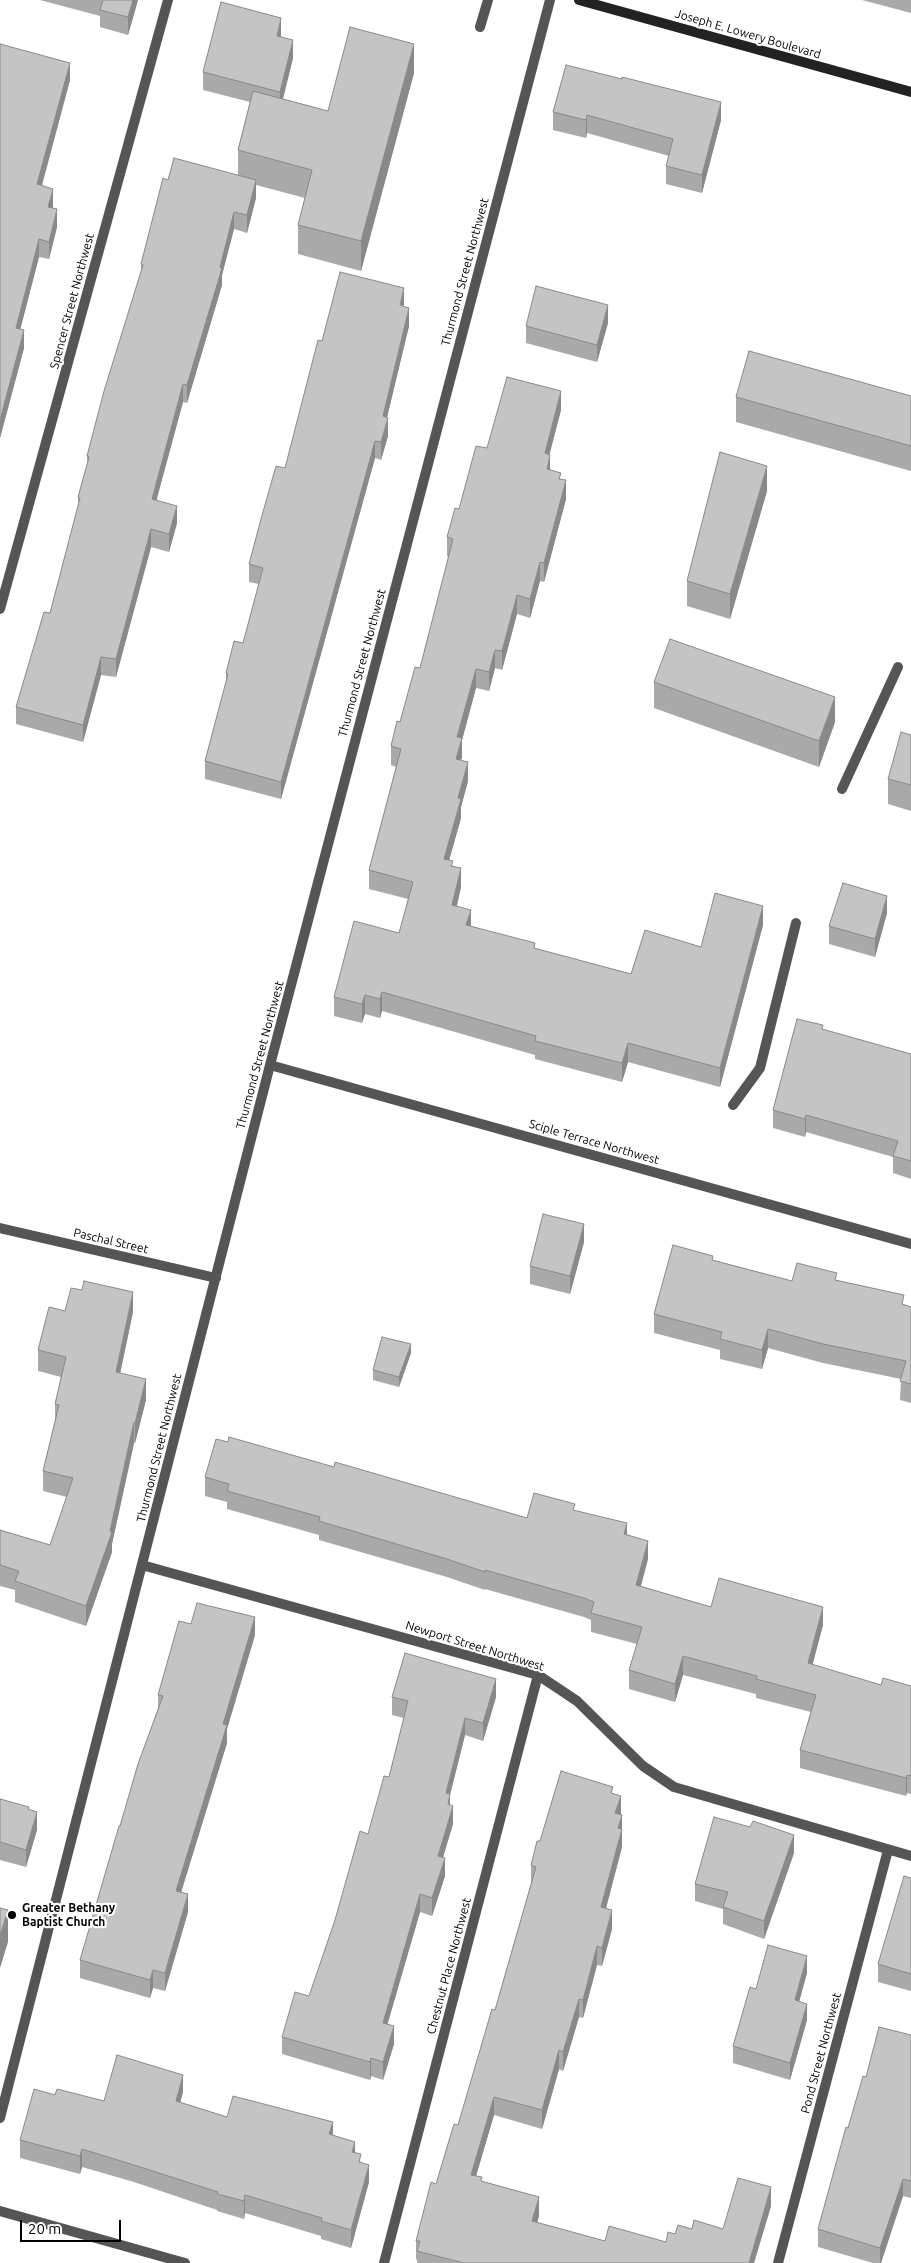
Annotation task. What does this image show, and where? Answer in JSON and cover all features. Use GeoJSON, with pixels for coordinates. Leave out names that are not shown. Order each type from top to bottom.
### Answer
{"type":"FeatureCollection","features":[{"type":"Feature","properties":{"kind":"main road","name":"Joseph E. Lowery Boulevard"},"geometry":{"type":"LineString","coordinates":[[579,0],[911,92]]}},
{"type":"Feature","properties":{"kind":"street","name":"Spencer Street Northwest"},"geometry":{"type":"LineString","coordinates":[[0,609],[168,0]]}},
{"type":"Feature","properties":{"kind":"street"},"geometry":{"type":"LineString","coordinates":[[480,27],[488,0]]}},
{"type":"Feature","properties":{"kind":"street","name":"Thurmond Street Northwest"},"geometry":{"type":"LineString","coordinates":[[0,2118],[270,1065],[550,0]]}},
{"type":"Feature","properties":{"kind":"street"},"geometry":{"type":"LineString","coordinates":[[842,789],[898,667]]}},
{"type":"Feature","properties":{"kind":"street"},"geometry":{"type":"LineString","coordinates":[[733,1105],[760,1068],[796,923]]}},
{"type":"Feature","properties":{"kind":"street","name":"Sciple Terrace Northwest"},"geometry":{"type":"LineString","coordinates":[[270,1065],[911,1244]]}},
{"type":"Feature","properties":{"kind":"street","name":"Paschal Street"},"geometry":{"type":"LineString","coordinates":[[0,1228],[216,1278]]}},
{"type":"Feature","properties":{"kind":"street","name":"Newport Street Northwest"},"geometry":{"type":"LineString","coordinates":[[142,1565],[538,1676],[577,1700],[642,1766],[674,1786],[911,1856]]}},
{"type":"Feature","properties":{"kind":"street","name":"Chestnut Place Northwest"},"geometry":{"type":"LineString","coordinates":[[384,2263],[538,1676]]}},
{"type":"Feature","properties":{"kind":"street","name":"Pond Street Northwest"},"geometry":{"type":"LineString","coordinates":[[778,2263],[888,1850]]}},
{"type":"Feature","properties":{"kind":"street"},"geometry":{"type":"LineString","coordinates":[[0,2211],[185,2263]]}},
{"type":"Feature","properties":{"kind":"building"},"geometry":{"type":"Polygon","coordinates":[[[103,0],[133,0],[128,17],[100,10],[103,0]]]}},
{"type":"Feature","properties":{"kind":"building"},"geometry":{"type":"Polygon","coordinates":[[[221,2],[281,18],[277,36],[293,40],[280,92],[203,72],[221,2]]]}},
{"type":"Feature","properties":{"kind":"building"},"geometry":{"type":"Polygon","coordinates":[[[350,27],[414,44],[361,241],[298,225],[312,170],[238,150],[253,91],[328,111],[350,27]]]}},
{"type":"Feature","properties":{"kind":"building"},"geometry":{"type":"Polygon","coordinates":[[[0,44],[70,63],[37,184],[53,189],[48,207],[57,209],[49,242],[39,239],[16,328],[24,330],[0,420],[0,44]]]}},
{"type":"Feature","properties":{"kind":"building"},"geometry":{"type":"Polygon","coordinates":[[[566,65],[721,102],[702,175],[666,166],[673,139],[587,115],[586,120],[553,112],[566,65]]]}},
{"type":"Feature","properties":{"kind":"building"},"geometry":{"type":"Polygon","coordinates":[[[174,158],[256,180],[247,215],[234,212],[220,267],[222,268],[187,385],[183,384],[152,499],[177,506],[169,534],[151,529],[116,659],[101,657],[83,725],[16,707],[44,612],[50,613],[80,498],[78,497],[89,457],[87,456],[104,391],[143,265],[141,264],[163,178],[168,180],[174,158]]]}},
{"type":"Feature","properties":{"kind":"building"},"geometry":{"type":"Polygon","coordinates":[[[340,272],[404,288],[400,305],[409,308],[383,416],[388,418],[381,442],[375,441],[281,782],[205,761],[228,674],[226,673],[234,641],[243,643],[263,568],[249,564],[261,519],[276,466],[285,468],[318,340],[322,341],[340,272]]]}},
{"type":"Feature","properties":{"kind":"building"},"geometry":{"type":"Polygon","coordinates":[[[536,286],[608,305],[597,345],[526,326],[536,286]]]}},
{"type":"Feature","properties":{"kind":"building"},"geometry":{"type":"Polygon","coordinates":[[[749,351],[911,396],[911,446],[736,397],[749,351]]]}},
{"type":"Feature","properties":{"kind":"building"},"geometry":{"type":"Polygon","coordinates":[[[507,377],[561,391],[545,453],[550,455],[547,469],[561,473],[559,479],[566,480],[544,563],[540,562],[530,599],[517,595],[502,651],[495,650],[489,672],[476,669],[457,737],[462,738],[456,759],[468,762],[458,798],[461,799],[444,859],[453,861],[451,866],[461,868],[452,905],[471,910],[466,925],[535,943],[534,948],[631,974],[645,930],[701,947],[715,893],[763,906],[720,1068],[628,1043],[622,1063],[535,1041],[536,1036],[382,992],[380,999],[365,995],[362,1004],[334,997],[354,921],[399,933],[413,882],[369,870],[401,749],[391,746],[397,721],[400,722],[415,667],[420,668],[453,539],[447,537],[455,508],[459,509],[476,446],[487,448],[507,377]]]}},
{"type":"Feature","properties":{"kind":"building"},"geometry":{"type":"Polygon","coordinates":[[[720,452],[767,466],[730,594],[687,581],[720,452]]]}},
{"type":"Feature","properties":{"kind":"building"},"geometry":{"type":"Polygon","coordinates":[[[670,639],[835,697],[819,741],[654,682],[670,639]]]}},
{"type":"Feature","properties":{"kind":"building"},"geometry":{"type":"Polygon","coordinates":[[[901,732],[911,735],[911,785],[888,779],[901,732]]]}},
{"type":"Feature","properties":{"kind":"building"},"geometry":{"type":"Polygon","coordinates":[[[843,883],[887,896],[875,939],[829,926],[843,883]]]}},
{"type":"Feature","properties":{"kind":"building"},"geometry":{"type":"Polygon","coordinates":[[[797,1019],[823,1025],[822,1029],[911,1054],[911,1161],[893,1156],[898,1141],[806,1115],[805,1119],[773,1110],[797,1019]]]}},
{"type":"Feature","properties":{"kind":"building"},"geometry":{"type":"Polygon","coordinates":[[[543,1214],[584,1224],[570,1276],[530,1266],[543,1214]]]}},
{"type":"Feature","properties":{"kind":"building"},"geometry":{"type":"Polygon","coordinates":[[[673,1245],[713,1256],[712,1260],[792,1281],[797,1263],[837,1273],[835,1280],[904,1295],[902,1304],[911,1307],[911,1384],[900,1381],[906,1361],[823,1344],[768,1329],[762,1350],[720,1339],[722,1332],[654,1314],[673,1245]]]}},
{"type":"Feature","properties":{"kind":"building"},"geometry":{"type":"Polygon","coordinates":[[[84,1281],[133,1292],[116,1372],[146,1379],[134,1422],[110,1531],[112,1532],[86,1606],[15,1581],[19,1571],[0,1565],[0,1530],[50,1545],[73,1478],[43,1471],[59,1405],[55,1404],[66,1357],[38,1350],[49,1307],[65,1311],[71,1288],[82,1290],[84,1281]]]}},
{"type":"Feature","properties":{"kind":"building"},"geometry":{"type":"Polygon","coordinates":[[[382,1337],[411,1344],[399,1377],[373,1370],[382,1337]]]}},
{"type":"Feature","properties":{"kind":"building"},"geometry":{"type":"Polygon","coordinates":[[[229,1437],[334,1467],[335,1462],[527,1518],[534,1493],[575,1504],[573,1510],[627,1523],[624,1534],[648,1541],[636,1585],[711,1607],[719,1578],[823,1607],[808,1663],[881,1685],[883,1678],[911,1686],[911,1776],[907,1775],[906,1778],[800,1750],[816,1695],[756,1679],[757,1676],[683,1656],[675,1684],[629,1670],[642,1627],[591,1613],[594,1602],[485,1570],[485,1572],[319,1521],[320,1517],[227,1491],[229,1484],[205,1477],[216,1439],[228,1442],[229,1437]]]}},
{"type":"Feature","properties":{"kind":"building"},"geometry":{"type":"Polygon","coordinates":[[[197,1603],[255,1617],[223,1724],[227,1725],[176,1891],[188,1894],[165,1973],[153,1970],[150,1980],[80,1960],[138,1764],[163,1696],[158,1695],[179,1621],[191,1624],[197,1603]]]}},
{"type":"Feature","properties":{"kind":"building"},"geometry":{"type":"Polygon","coordinates":[[[405,1653],[496,1679],[483,1723],[465,1718],[446,1793],[450,1794],[448,1804],[453,1806],[438,1856],[445,1858],[432,1898],[420,1894],[383,2023],[394,2026],[383,2062],[371,2058],[370,2062],[282,2037],[295,1992],[309,1996],[335,1920],[360,1831],[368,1834],[384,1776],[389,1777],[408,1701],[392,1697],[405,1653]]]}},
{"type":"Feature","properties":{"kind":"building"},"geometry":{"type":"Polygon","coordinates":[[[561,1771],[613,1787],[611,1793],[621,1796],[615,1813],[622,1815],[618,1828],[622,1829],[601,1907],[612,1910],[602,1948],[597,1946],[583,2000],[579,1999],[563,2052],[559,2050],[542,2110],[494,2097],[471,2175],[482,2177],[481,2181],[539,2197],[532,2221],[605,2241],[609,2226],[666,2242],[668,2232],[675,2234],[678,2225],[692,2229],[694,2220],[723,2229],[738,2178],[771,2187],[749,2263],[464,2263],[417,2251],[420,2241],[416,2241],[431,2182],[436,2184],[454,2124],[458,2125],[492,2009],[495,2010],[536,1867],[531,1865],[537,1841],[540,1841],[561,1771]]]}},
{"type":"Feature","properties":{"kind":"building"},"geometry":{"type":"Polygon","coordinates":[[[0,1799],[29,1807],[28,1809],[37,1812],[26,1850],[0,1842],[0,1799]]]}},
{"type":"Feature","properties":{"kind":"building"},"geometry":{"type":"Polygon","coordinates":[[[714,1817],[750,1827],[753,1821],[794,1835],[764,1921],[723,1907],[728,1892],[695,1884],[714,1817]]]}},
{"type":"Feature","properties":{"kind":"building"},"geometry":{"type":"Polygon","coordinates":[[[904,1876],[911,1878],[911,1974],[878,1964],[904,1876]]]}},
{"type":"Feature","properties":{"kind":"building"},"geometry":{"type":"Polygon","coordinates":[[[0,1908],[8,1910],[0,1936],[0,1908]]]}},
{"type":"Feature","properties":{"kind":"building"},"geometry":{"type":"Polygon","coordinates":[[[768,1945],[807,1956],[795,2000],[807,2004],[790,2063],[733,2046],[750,1987],[756,1989],[768,1945]]]}},
{"type":"Feature","properties":{"kind":"building"},"geometry":{"type":"Polygon","coordinates":[[[879,2027],[911,2035],[911,2181],[903,2179],[880,2248],[818,2229],[846,2127],[848,2128],[863,2076],[866,2077],[879,2027]]]}},
{"type":"Feature","properties":{"kind":"building"},"geometry":{"type":"Polygon","coordinates":[[[117,2055],[183,2075],[176,2101],[227,2117],[233,2096],[333,2122],[329,2134],[355,2142],[352,2152],[361,2154],[359,2162],[369,2165],[351,2230],[321,2221],[322,2218],[245,2195],[244,2201],[217,2194],[218,2192],[82,2149],[80,2156],[20,2140],[34,2089],[55,2095],[57,2089],[104,2101],[117,2055]]]}},
{"type":"Feature","properties":{"kind":"place","name":"Greater Bethany Baptist Church"},"geometry":{"type":"Point","coordinates":[12,1915]}}]}
